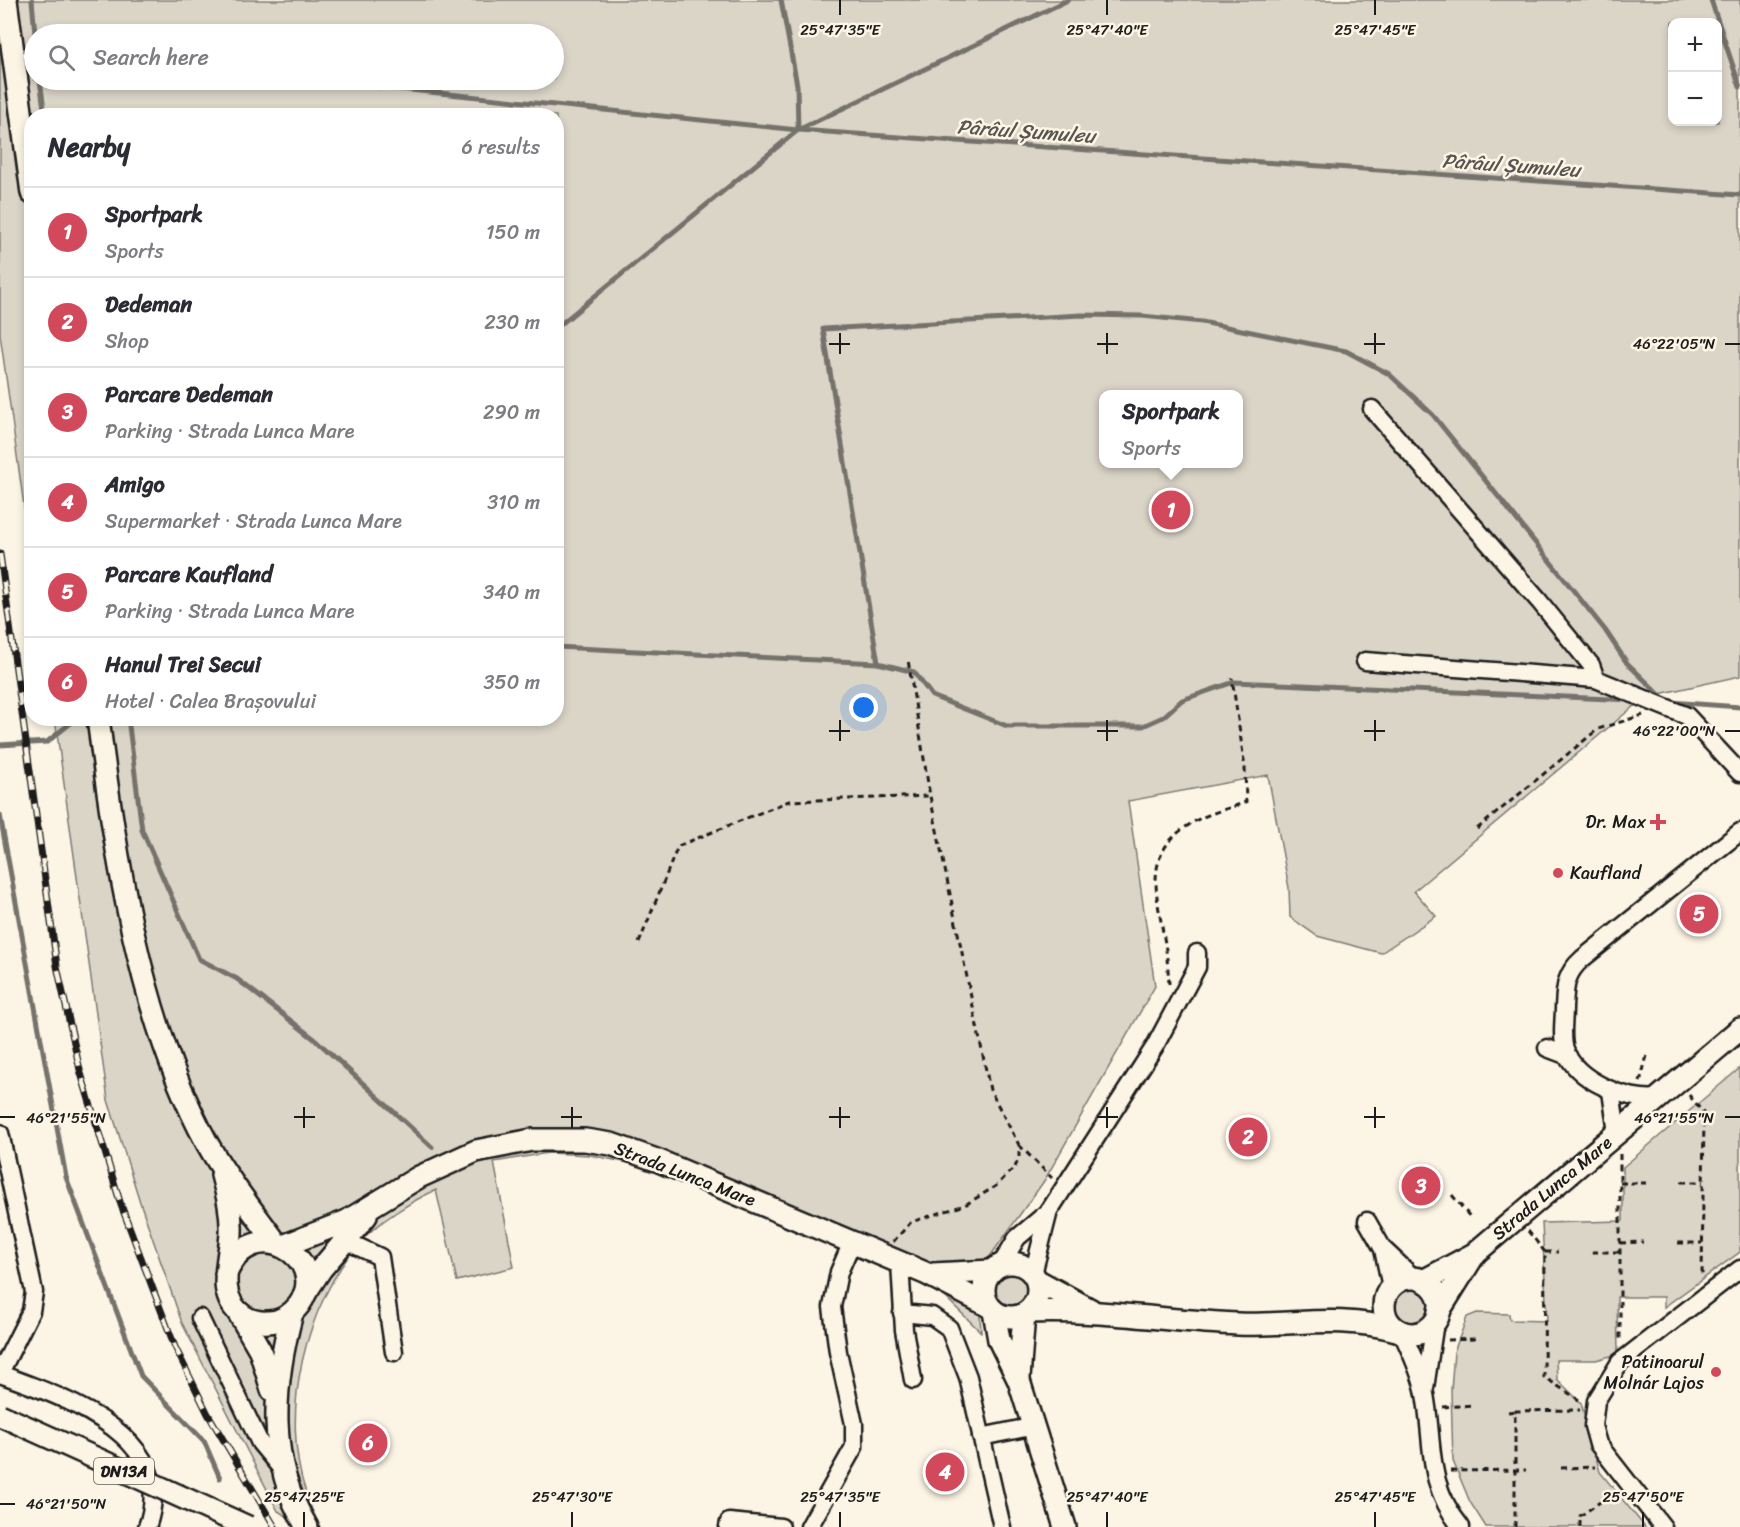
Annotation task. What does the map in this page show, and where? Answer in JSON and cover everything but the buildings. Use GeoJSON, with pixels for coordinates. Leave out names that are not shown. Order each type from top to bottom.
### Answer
{"type":"FeatureCollection","features":[{"type":"Feature","properties":{"kind":"main road"},"geometry":{"type":"LineString","coordinates":[[6,0],[24,133]]}},
{"type":"Feature","properties":{"kind":"main road"},"geometry":{"type":"LineString","coordinates":[[99,726],[110,808],[141,964],[174,1068],[206,1142],[220,1165],[280,1245],[300,1262],[306,1284],[279,1367],[275,1402]]}},
{"type":"Feature","properties":{"kind":"main road","name":"Strada Lunca Mare"},"geometry":{"type":"LineString","coordinates":[[1419,1280],[1474,1254],[1740,1029]]}},
{"type":"Feature","properties":{"kind":"main road","name":"Strada Lunca Mare"},"geometry":{"type":"LineString","coordinates":[[280,1245],[329,1229],[376,1205],[419,1177],[476,1151],[532,1140],[585,1140],[633,1151],[852,1242],[925,1273],[991,1309]]}},
{"type":"Feature","properties":{"kind":"main road"},"geometry":{"type":"LineString","coordinates":[[220,1165],[231,1217],[225,1288],[230,1301],[260,1350],[275,1402],[279,1446],[285,1473],[293,1498],[307,1527]]}},
{"type":"Feature","properties":{"kind":"main road","name":"Strada Lunca Mare"},"geometry":{"type":"LineString","coordinates":[[298,1304],[321,1269],[376,1205]]}},
{"type":"Feature","properties":{"kind":"main road"},"geometry":{"type":"LineString","coordinates":[[226,1274],[231,1262],[239,1252],[264,1242],[280,1245]]}},
{"type":"Feature","properties":{"kind":"main road","name":"Strada Lunca Mare"},"geometry":{"type":"LineString","coordinates":[[1436,1324],[1474,1254]]}},
{"type":"Feature","properties":{"kind":"main road"},"geometry":{"type":"LineString","coordinates":[[1065,1527],[1035,1426],[1019,1381],[999,1340],[984,1288],[996,1269],[1019,1264],[1036,1278],[1094,1312]]}},
{"type":"Feature","properties":{"kind":"main road","name":"Strada Lunca Mare"},"geometry":{"type":"LineString","coordinates":[[925,1273],[964,1274],[996,1269]]}},
{"type":"Feature","properties":{"kind":"main road"},"geometry":{"type":"LineString","coordinates":[[1019,1381],[1019,1350],[1026,1313],[1038,1296],[1036,1278]]}},
{"type":"Feature","properties":{"kind":"main road"},"geometry":{"type":"LineString","coordinates":[[991,1309],[1008,1318],[1026,1313],[1094,1312],[1242,1324],[1328,1320],[1363,1322],[1399,1331],[1420,1333],[1436,1324],[1435,1291],[1419,1280],[1403,1280],[1360,1309],[1328,1320]]}},
{"type":"Feature","properties":{"kind":"main road"},"geometry":{"type":"LineString","coordinates":[[1389,1290],[1384,1312],[1399,1331]]}},
{"type":"Feature","properties":{"kind":"main road"},"geometry":{"type":"LineString","coordinates":[[238,1312],[255,1322],[265,1323],[284,1318],[298,1304]]}},
{"type":"Feature","properties":{"kind":"main road","name":"DN13A"},"geometry":{"type":"LineString","coordinates":[[0,1415],[248,1527]]}},
{"type":"Feature","properties":{"kind":"street"},"geometry":{"type":"LineString","coordinates":[[1372,409],[1539,601],[1591,665],[1596,679]]}},
{"type":"Feature","properties":{"kind":"street"},"geometry":{"type":"LineString","coordinates":[[1365,661],[1596,679],[1687,716],[1740,773]]}},
{"type":"Feature","properties":{"kind":"street"},"geometry":{"type":"LineString","coordinates":[[1568,1056],[1563,1037],[1565,980],[1570,969],[1740,832]]}},
{"type":"Feature","properties":{"kind":"street"},"geometry":{"type":"LineString","coordinates":[[996,1269],[1017,1238],[1049,1211],[1155,1046],[1197,967],[1197,952]]}},
{"type":"Feature","properties":{"kind":"street"},"geometry":{"type":"LineString","coordinates":[[1547,1048],[1568,1056],[1579,1068],[1611,1091],[1636,1098],[1658,1098]]}},
{"type":"Feature","properties":{"kind":"street"},"geometry":{"type":"LineString","coordinates":[[1611,1091],[1618,1132]]}},
{"type":"Feature","properties":{"kind":"street"},"geometry":{"type":"LineString","coordinates":[[0,1133],[34,1292],[31,1311],[0,1373],[75,1402],[114,1427],[138,1455],[150,1480],[152,1508],[147,1527]]}},
{"type":"Feature","properties":{"kind":"street"},"geometry":{"type":"LineString","coordinates":[[1036,1278],[1049,1211]]}},
{"type":"Feature","properties":{"kind":"street"},"geometry":{"type":"LineString","coordinates":[[1367,1221],[1383,1249],[1419,1280]]}},
{"type":"Feature","properties":{"kind":"street"},"geometry":{"type":"LineString","coordinates":[[344,1240],[380,1257],[394,1352]]}},
{"type":"Feature","properties":{"kind":"street"},"geometry":{"type":"LineString","coordinates":[[809,1527],[854,1447],[854,1424],[838,1352],[832,1307],[834,1289],[852,1242]]}},
{"type":"Feature","properties":{"kind":"street"},"geometry":{"type":"LineString","coordinates":[[1383,1249],[1389,1290]]}},
{"type":"Feature","properties":{"kind":"street"},"geometry":{"type":"LineString","coordinates":[[892,1259],[913,1380]]}},
{"type":"Feature","properties":{"kind":"street"},"geometry":{"type":"LineString","coordinates":[[1663,1527],[1602,1452],[1595,1435],[1593,1410],[1605,1383],[1620,1362],[1740,1269]]}},
{"type":"Feature","properties":{"kind":"street"},"geometry":{"type":"LineString","coordinates":[[902,1313],[932,1316],[950,1328],[968,1377],[1002,1527]]}},
{"type":"Feature","properties":{"kind":"street"},"geometry":{"type":"LineString","coordinates":[[200,1318],[260,1443],[285,1473]]}},
{"type":"Feature","properties":{"kind":"street","name":"Strada Lunca Mare"},"geometry":{"type":"LineString","coordinates":[[1425,1400],[1436,1324]]}},
{"type":"Feature","properties":{"kind":"street","name":"Strada Lunca Mare"},"geometry":{"type":"LineString","coordinates":[[1399,1331],[1418,1365],[1434,1471],[1444,1504],[1461,1527]]}},
{"type":"Feature","properties":{"kind":"street"},"geometry":{"type":"LineString","coordinates":[[981,1437],[1035,1426]]}},
{"type":"Feature","properties":{"kind":"street"},"geometry":{"type":"LineString","coordinates":[[728,1527],[729,1522],[781,1527]]}},
{"type":"Feature","properties":{"kind":"path"},"geometry":{"type":"LineString","coordinates":[[908,660],[930,796],[990,1090],[1019,1145],[1063,1190]]}},
{"type":"Feature","properties":{"kind":"path"},"geometry":{"type":"LineString","coordinates":[[1172,1013],[1166,944],[1154,885],[1158,858],[1172,838],[1199,819],[1246,802],[1245,768],[1232,679]]}},
{"type":"Feature","properties":{"kind":"path"},"geometry":{"type":"LineString","coordinates":[[1477,829],[1598,729],[1646,714]]}},
{"type":"Feature","properties":{"kind":"path"},"geometry":{"type":"LineString","coordinates":[[639,943],[678,846],[789,801],[930,796]]}},
{"type":"Feature","properties":{"kind":"path"},"geometry":{"type":"LineString","coordinates":[[1636,1098],[1648,1052]]}},
{"type":"Feature","properties":{"kind":"path"},"geometry":{"type":"LineString","coordinates":[[1678,1082],[1704,1114],[1702,1298]]}},
{"type":"Feature","properties":{"kind":"path"},"geometry":{"type":"LineString","coordinates":[[1618,1132],[1620,1362]]}},
{"type":"Feature","properties":{"kind":"path"},"geometry":{"type":"LineString","coordinates":[[892,1259],[911,1222],[965,1205],[996,1186],[1015,1167],[1019,1158],[1019,1145]]}},
{"type":"Feature","properties":{"kind":"path"},"geometry":{"type":"LineString","coordinates":[[1681,1182],[1703,1182]]}},
{"type":"Feature","properties":{"kind":"path"},"geometry":{"type":"LineString","coordinates":[[1620,1183],[1646,1183]]}},
{"type":"Feature","properties":{"kind":"path"},"geometry":{"type":"LineString","coordinates":[[1452,1195],[1471,1218]]}},
{"type":"Feature","properties":{"kind":"path"},"geometry":{"type":"LineString","coordinates":[[1517,1218],[1545,1252],[1544,1377],[1593,1410]]}},
{"type":"Feature","properties":{"kind":"path"},"geometry":{"type":"LineString","coordinates":[[1620,1243],[1643,1242]]}},
{"type":"Feature","properties":{"kind":"path"},"geometry":{"type":"LineString","coordinates":[[1678,1244],[1702,1244]]}},
{"type":"Feature","properties":{"kind":"path"},"geometry":{"type":"LineString","coordinates":[[1545,1252],[1558,1252]]}},
{"type":"Feature","properties":{"kind":"path"},"geometry":{"type":"LineString","coordinates":[[1592,1252],[1620,1252]]}},
{"type":"Feature","properties":{"kind":"path"},"geometry":{"type":"LineString","coordinates":[[1436,1324],[1476,1339]]}},
{"type":"Feature","properties":{"kind":"path"},"geometry":{"type":"LineString","coordinates":[[1425,1400],[1474,1405]]}},
{"type":"Feature","properties":{"kind":"path"},"geometry":{"type":"LineString","coordinates":[[1508,1412],[1593,1410]]}},
{"type":"Feature","properties":{"kind":"path"},"geometry":{"type":"LineString","coordinates":[[1515,1411],[1515,1527]]}},
{"type":"Feature","properties":{"kind":"path"},"geometry":{"type":"LineString","coordinates":[[1561,1468],[1614,1467]]}},
{"type":"Feature","properties":{"kind":"path"},"geometry":{"type":"LineString","coordinates":[[1434,1471],[1526,1470]]}},
{"type":"Feature","properties":{"kind":"path"},"geometry":{"type":"LineString","coordinates":[[1580,1527],[1580,1516],[1627,1483]]}},
{"type":"Feature","properties":{"kind":"shaded area"},"geometry":{"type":"Polygon","coordinates":[[[0,0],[1740,0],[1740,676],[1650,696],[1634,706],[1414,891],[1436,916],[1381,953],[1317,936],[1290,917],[1289,888],[1268,775],[1128,801],[1155,986],[1044,1181],[991,1255],[978,1284],[981,1332],[937,1289],[643,1166],[590,1155],[548,1153],[494,1162],[514,1267],[457,1281],[436,1190],[406,1206],[376,1227],[361,1241],[341,1267],[312,1327],[302,1361],[295,1429],[298,1462],[310,1506],[320,1527],[304,1527],[278,1511],[182,1323],[108,1100],[56,726],[564,726],[564,108],[24,108],[24,506],[0,334],[0,0]]]}},
{"type":"Feature","properties":{"kind":"shaded area"},"geometry":{"type":"Polygon","coordinates":[[[1740,1068],[1740,1252],[1664,1307],[1664,1297],[1617,1297],[1618,1354],[1596,1360],[1556,1360],[1557,1379],[1581,1403],[1600,1472],[1645,1527],[1486,1527],[1470,1502],[1453,1461],[1451,1390],[1454,1352],[1467,1317],[1477,1313],[1509,1314],[1510,1320],[1547,1321],[1542,1223],[1623,1221],[1623,1167],[1740,1068]]]}},
{"type":"Feature","properties":{"kind":"shaded area"},"geometry":{"type":"Polygon","coordinates":[[[1011,1271],[1025,1276],[1030,1290],[1025,1304],[1011,1309],[997,1304],[992,1290],[997,1276],[1011,1271]]]}},
{"type":"Feature","properties":{"kind":"shaded area"},"geometry":{"type":"Polygon","coordinates":[[[1411,1288],[1424,1293],[1429,1306],[1424,1319],[1411,1324],[1398,1319],[1393,1306],[1398,1293],[1411,1288]]]}},
{"type":"Feature","properties":{"kind":"waterway"},"geometry":{"type":"LineString","coordinates":[[32,0],[34,24]]}},
{"type":"Feature","properties":{"kind":"waterway"},"geometry":{"type":"LineString","coordinates":[[781,0],[797,85],[798,130]]}},
{"type":"Feature","properties":{"kind":"waterway"},"geometry":{"type":"LineString","coordinates":[[564,321],[798,130],[1068,0]]}},
{"type":"Feature","properties":{"kind":"waterway"},"geometry":{"type":"LineString","coordinates":[[1711,0],[1740,87]]}},
{"type":"Feature","properties":{"kind":"waterway","name":"Pârâul Șumuleu"},"geometry":{"type":"LineString","coordinates":[[18,49],[24,50]]}},
{"type":"Feature","properties":{"kind":"waterway"},"geometry":{"type":"LineString","coordinates":[[41,90],[44,108]]}},
{"type":"Feature","properties":{"kind":"waterway","name":"Pârâul Șumuleu"},"geometry":{"type":"LineString","coordinates":[[409,90],[798,130],[1740,195]]}},
{"type":"Feature","properties":{"kind":"waterway"},"geometry":{"type":"LineString","coordinates":[[878,663],[823,329],[1082,315],[1142,316],[1202,322],[1346,351],[1389,374],[1433,415],[1605,630],[1627,663],[1666,701]]}},
{"type":"Feature","properties":{"kind":"waterway"},"geometry":{"type":"LineString","coordinates":[[564,647],[878,663],[914,672],[932,696],[1007,726],[1143,726],[1163,717],[1182,700],[1234,682],[1631,700]]}},
{"type":"Feature","properties":{"kind":"waterway"},"geometry":{"type":"LineString","coordinates":[[1670,702],[1740,707]]}},
{"type":"Feature","properties":{"kind":"waterway"},"geometry":{"type":"LineString","coordinates":[[0,745],[47,742],[67,726]]}},
{"type":"Feature","properties":{"kind":"waterway"},"geometry":{"type":"LineString","coordinates":[[129,726],[142,830],[199,959],[237,979],[317,1041],[432,1147]]}},
{"type":"Feature","properties":{"kind":"waterway"},"geometry":{"type":"LineString","coordinates":[[0,815],[66,1177],[141,1376],[204,1441],[220,1478]]}},
{"type":"Feature","properties":{"kind":"railway"},"geometry":{"type":"LineString","coordinates":[[0,554],[57,966],[80,1070],[121,1205],[175,1347],[208,1414],[275,1527]]}},
{"type":"Feature","properties":{"kind":"place","name":"Sportpark"},"geometry":{"type":"Point","coordinates":[1171,510]}},
{"type":"Feature","properties":{"kind":"place","name":"Dr. Max"},"geometry":{"type":"Point","coordinates":[1658,822]}},
{"type":"Feature","properties":{"kind":"place","name":"Kaufland"},"geometry":{"type":"Point","coordinates":[1558,873]}},
{"type":"Feature","properties":{"kind":"place","name":"Parcare Kaufland"},"geometry":{"type":"Point","coordinates":[1699,914]}},
{"type":"Feature","properties":{"kind":"place","name":"Dedeman"},"geometry":{"type":"Point","coordinates":[1248,1137]}},
{"type":"Feature","properties":{"kind":"place","name":"Parcare Dedeman"},"geometry":{"type":"Point","coordinates":[1421,1186]}},
{"type":"Feature","properties":{"kind":"place","name":"Patinoarul Molnár Lajos"},"geometry":{"type":"Point","coordinates":[1716,1372]}},
{"type":"Feature","properties":{"kind":"place","name":"Hanul Trei Secui"},"geometry":{"type":"Point","coordinates":[368,1443]}},
{"type":"Feature","properties":{"kind":"place","name":"Amigo"},"geometry":{"type":"Point","coordinates":[945,1472]}}]}
